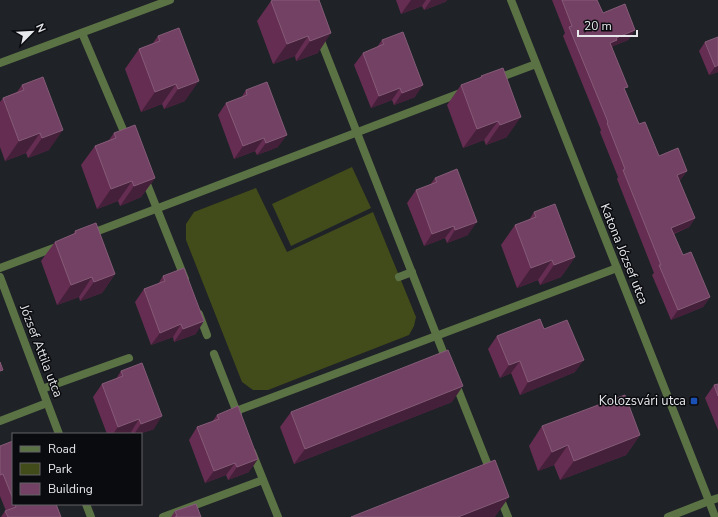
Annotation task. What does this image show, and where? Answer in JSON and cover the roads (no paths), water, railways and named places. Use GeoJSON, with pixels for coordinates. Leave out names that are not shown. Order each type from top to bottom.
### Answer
{"type":"FeatureCollection","features":[{"type":"Feature","properties":{"kind":"street"},"geometry":{"type":"LineString","coordinates":[[0,63],[170,0]]}},
{"type":"Feature","properties":{"kind":"street","name":"Katona József utca"},"geometry":{"type":"LineString","coordinates":[[511,0],[715,517]]}},
{"type":"Feature","properties":{"kind":"street"},"geometry":{"type":"LineString","coordinates":[[316,30],[508,517]]}},
{"type":"Feature","properties":{"kind":"street"},"geometry":{"type":"LineString","coordinates":[[82,33],[130,146]]}},
{"type":"Feature","properties":{"kind":"street"},"geometry":{"type":"LineString","coordinates":[[486,83],[536,64]]}},
{"type":"Feature","properties":{"kind":"street"},"geometry":{"type":"LineString","coordinates":[[79,239],[472,89]]}},
{"type":"Feature","properties":{"kind":"street"},"geometry":{"type":"LineString","coordinates":[[143,174],[187,283]]}},
{"type":"Feature","properties":{"kind":"street"},"geometry":{"type":"LineString","coordinates":[[0,268],[64,244]]}},
{"type":"Feature","properties":{"kind":"street"},"geometry":{"type":"LineString","coordinates":[[236,411],[617,268]]}},
{"type":"Feature","properties":{"kind":"street"},"geometry":{"type":"LineString","coordinates":[[399,277],[412,272]]}},
{"type":"Feature","properties":{"kind":"street","name":"József Attila utca"},"geometry":{"type":"LineString","coordinates":[[0,277],[59,433]]}},
{"type":"Feature","properties":{"kind":"street"},"geometry":{"type":"LineString","coordinates":[[195,306],[207,336]]}},
{"type":"Feature","properties":{"kind":"street"},"geometry":{"type":"LineString","coordinates":[[214,354],[242,425]]}},
{"type":"Feature","properties":{"kind":"street"},"geometry":{"type":"LineString","coordinates":[[42,389],[129,358]]}},
{"type":"Feature","properties":{"kind":"street"},"geometry":{"type":"LineString","coordinates":[[0,421],[47,403]]}},
{"type":"Feature","properties":{"kind":"street"},"geometry":{"type":"LineString","coordinates":[[250,446],[278,517]]}},
{"type":"Feature","properties":{"kind":"street"},"geometry":{"type":"LineString","coordinates":[[163,517],[263,480]]}},
{"type":"Feature","properties":{"kind":"street"},"geometry":{"type":"LineString","coordinates":[[668,517],[718,498]]}},
{"type":"Feature","properties":{"kind":"street"},"geometry":{"type":"LineString","coordinates":[[86,505],[91,517]]}},
{"type":"Feature","properties":{"kind":"place","name":"Kolozsvári utca"},"geometry":{"type":"Point","coordinates":[694,401]}}]}
